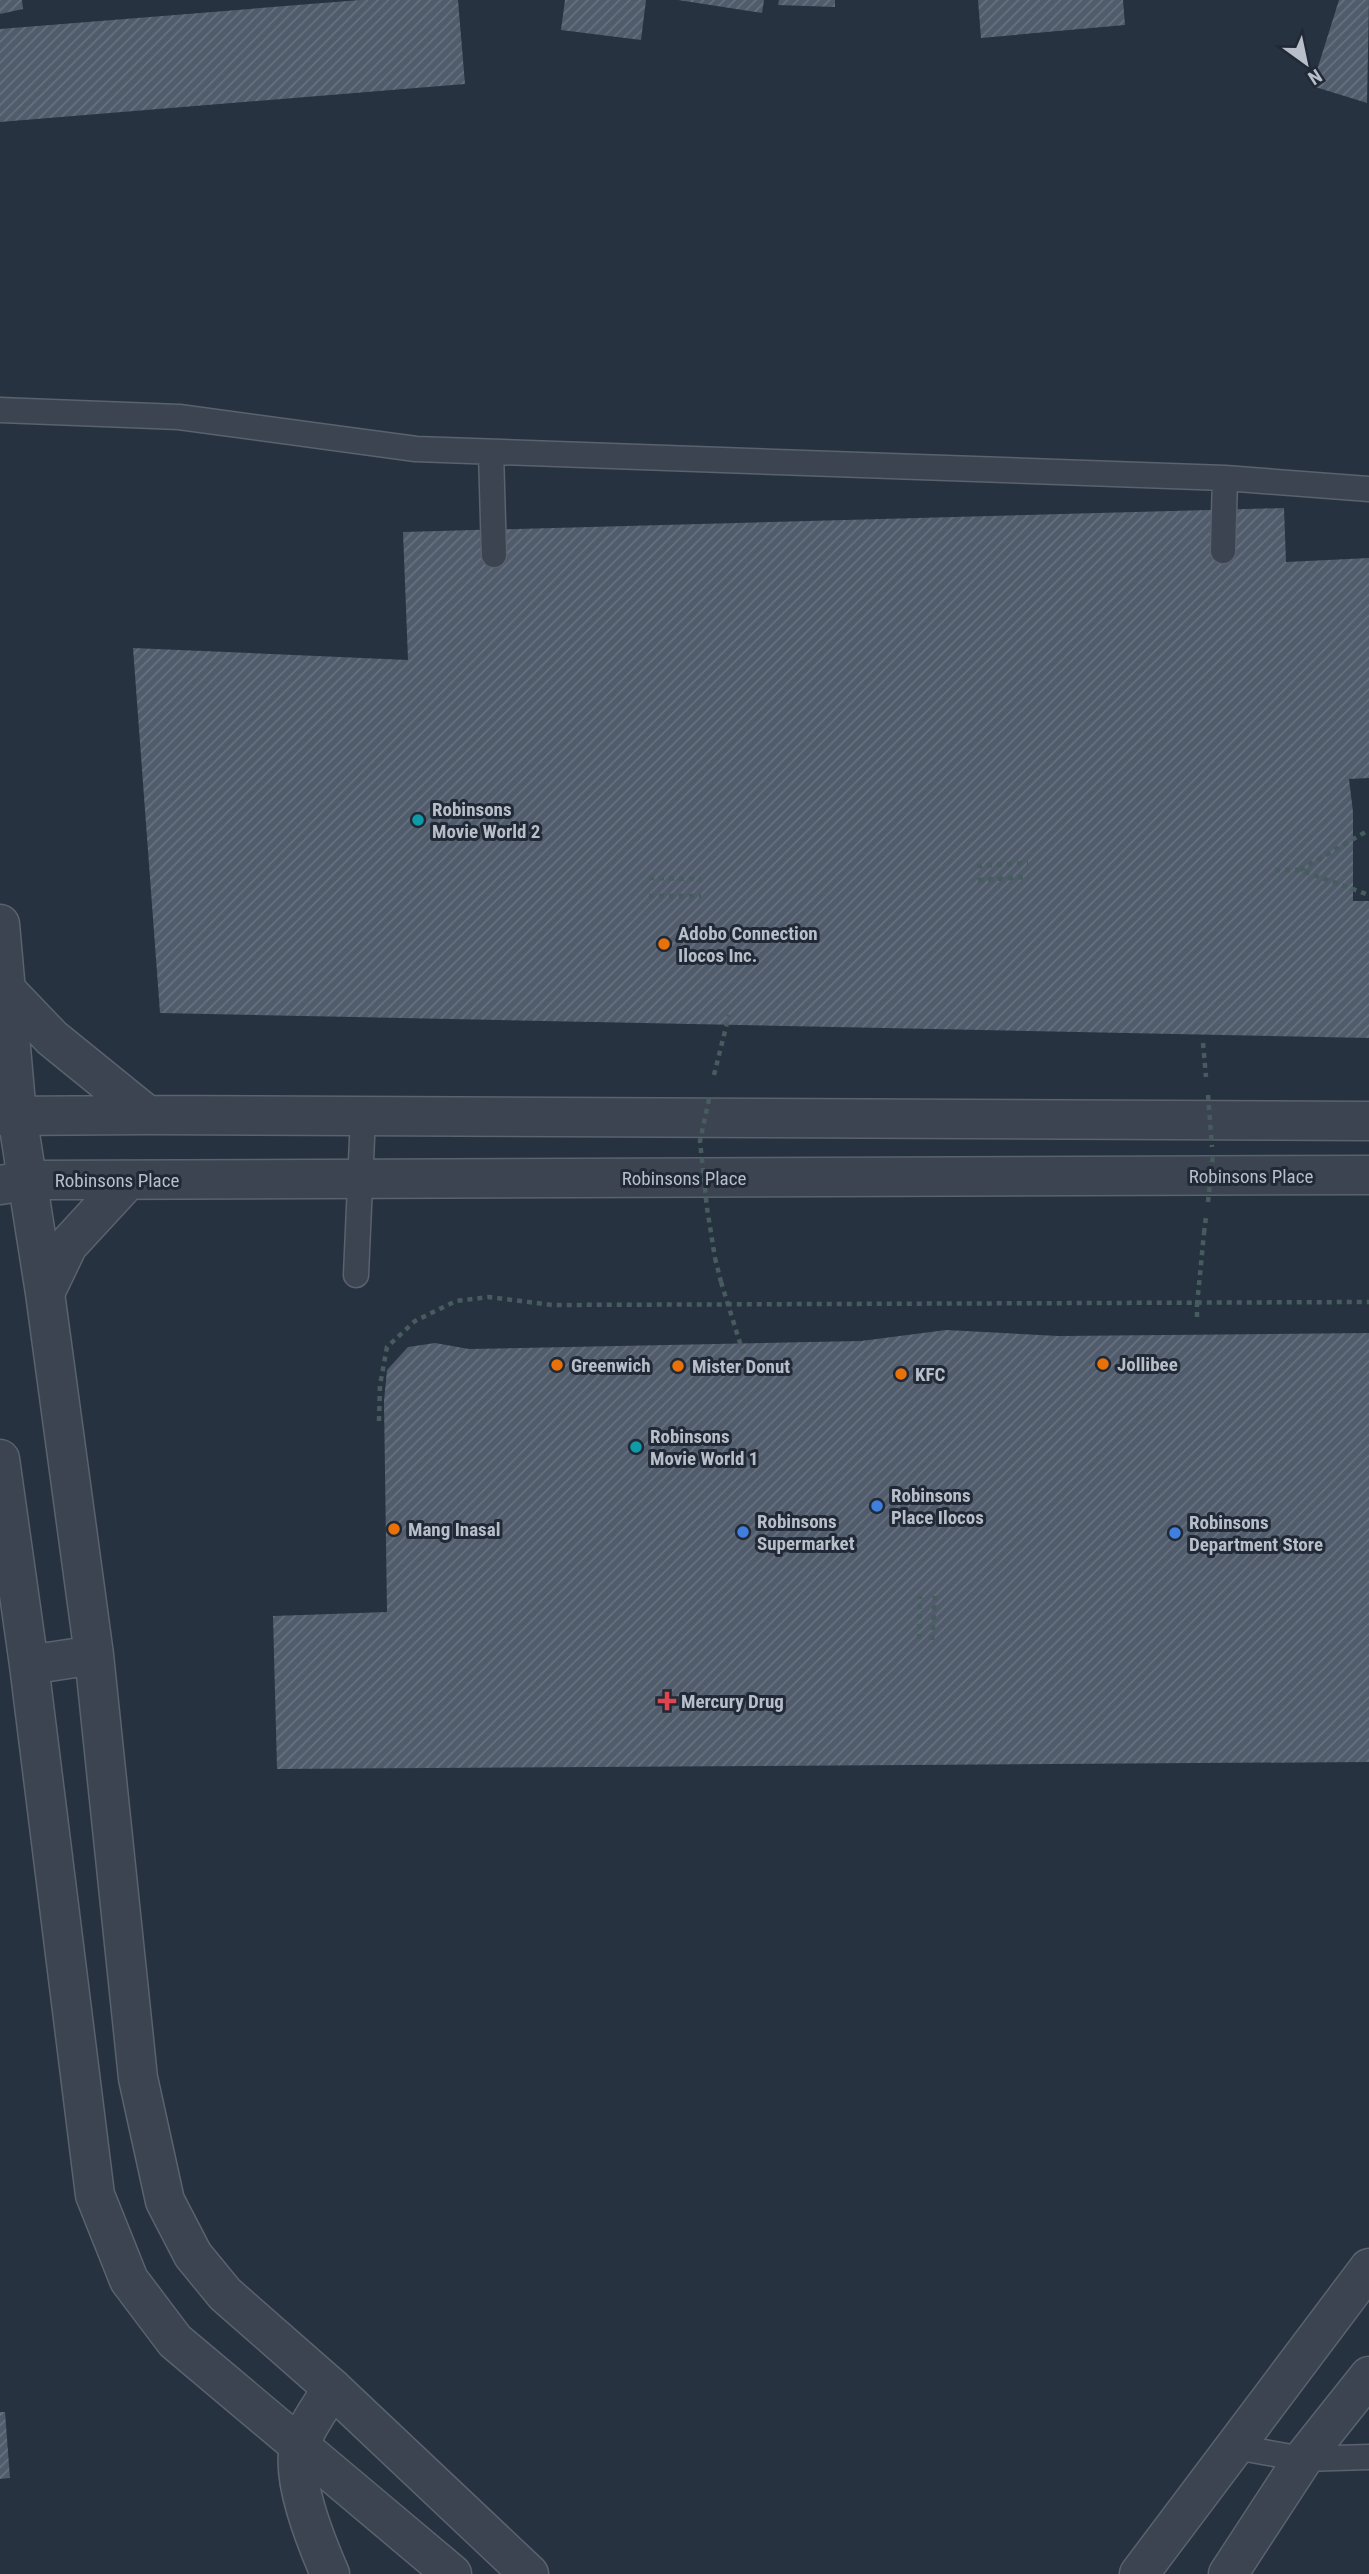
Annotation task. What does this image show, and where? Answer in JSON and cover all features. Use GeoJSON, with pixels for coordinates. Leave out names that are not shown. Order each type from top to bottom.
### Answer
{"type":"FeatureCollection","features":[{"type":"Feature","properties":{"kind":"street"},"geometry":{"type":"LineString","coordinates":[[0,924],[6,990],[8,1115],[14,1183],[45,1293],[94,1655],[138,2078],[165,2201],[193,2255],[225,2294],[332,2388],[529,2574]]}},
{"type":"Feature","properties":{"kind":"street"},"geometry":{"type":"LineString","coordinates":[[6,990],[52,1038],[147,1115]]}},
{"type":"Feature","properties":{"kind":"street"},"geometry":{"type":"LineString","coordinates":[[8,1115],[1369,1121]]}},
{"type":"Feature","properties":{"kind":"street","name":"Robinsons Place"},"geometry":{"type":"LineString","coordinates":[[14,1183],[128,1180],[1369,1175]]}},
{"type":"Feature","properties":{"kind":"street"},"geometry":{"type":"LineString","coordinates":[[45,1293],[68,1245],[128,1180]]}},
{"type":"Feature","properties":{"kind":"street"},"geometry":{"type":"LineString","coordinates":[[0,1459],[29,1665],[95,2195],[129,2280],[175,2341],[452,2574]]}},
{"type":"Feature","properties":{"kind":"street"},"geometry":{"type":"LineString","coordinates":[[29,1665],[94,1655]]}},
{"type":"Feature","properties":{"kind":"street"},"geometry":{"type":"LineString","coordinates":[[1139,2574],[1369,2268]]}},
{"type":"Feature","properties":{"kind":"street"},"geometry":{"type":"LineString","coordinates":[[1228,2574],[1303,2459],[1369,2376]]}},
{"type":"Feature","properties":{"kind":"street"},"geometry":{"type":"LineString","coordinates":[[330,2574],[308,2521],[299,2466],[300,2446],[332,2388]]}},
{"type":"Feature","properties":{"kind":"lane"},"geometry":{"type":"LineString","coordinates":[[0,410],[179,416],[416,449],[1225,478],[1369,489]]}},
{"type":"Feature","properties":{"kind":"lane"},"geometry":{"type":"LineString","coordinates":[[491,453],[494,555]]}},
{"type":"Feature","properties":{"kind":"lane"},"geometry":{"type":"LineString","coordinates":[[1223,551],[1225,478]]}},
{"type":"Feature","properties":{"kind":"lane"},"geometry":{"type":"LineString","coordinates":[[356,1275],[363,1116]]}},
{"type":"Feature","properties":{"kind":"lane"},"geometry":{"type":"LineString","coordinates":[[1235,2447],[1303,2459],[1369,2457]]}},
{"type":"Feature","properties":{"kind":"path"},"geometry":{"type":"LineString","coordinates":[[1300,870],[1369,830]]}},
{"type":"Feature","properties":{"kind":"path"},"geometry":{"type":"LineString","coordinates":[[977,866],[1028,863]]}},
{"type":"Feature","properties":{"kind":"path"},"geometry":{"type":"LineString","coordinates":[[1275,870],[1300,870],[1369,895]]}},
{"type":"Feature","properties":{"kind":"path"},"geometry":{"type":"LineString","coordinates":[[978,880],[1028,877]]}},
{"type":"Feature","properties":{"kind":"path"},"geometry":{"type":"LineString","coordinates":[[649,878],[701,879]]}},
{"type":"Feature","properties":{"kind":"path"},"geometry":{"type":"LineString","coordinates":[[649,896],[701,896]]}},
{"type":"Feature","properties":{"kind":"path"},"geometry":{"type":"LineString","coordinates":[[729,1015],[700,1141],[706,1208],[721,1282],[745,1359]]}},
{"type":"Feature","properties":{"kind":"path"},"geometry":{"type":"LineString","coordinates":[[1203,1043],[1212,1147]]}},
{"type":"Feature","properties":{"kind":"path"},"geometry":{"type":"LineString","coordinates":[[1208,1202],[1213,1155]]}},
{"type":"Feature","properties":{"kind":"path"},"geometry":{"type":"LineString","coordinates":[[1196,1317],[1204,1233]]}},
{"type":"Feature","properties":{"kind":"path"},"geometry":{"type":"LineString","coordinates":[[379,1421],[380,1385],[387,1348],[415,1321],[456,1301],[489,1297],[552,1305],[1369,1302]]}},
{"type":"Feature","properties":{"kind":"path"},"geometry":{"type":"LineString","coordinates":[[919,1639],[920,1596]]}},
{"type":"Feature","properties":{"kind":"path"},"geometry":{"type":"LineString","coordinates":[[932,1640],[935,1596]]}},
{"type":"Feature","properties":{"kind":"building"},"geometry":{"type":"Polygon","coordinates":[[[0,0],[22,0],[23,9],[0,14],[0,0]]]}},
{"type":"Feature","properties":{"kind":"building"},"geometry":{"type":"Polygon","coordinates":[[[360,0],[458,0],[465,84],[0,122],[0,29],[360,0]]]}},
{"type":"Feature","properties":{"kind":"building"},"geometry":{"type":"Polygon","coordinates":[[[565,0],[646,0],[641,40],[561,30],[565,0]]]}},
{"type":"Feature","properties":{"kind":"building"},"geometry":{"type":"Polygon","coordinates":[[[678,0],[764,0],[762,13],[678,0]]]}},
{"type":"Feature","properties":{"kind":"building"},"geometry":{"type":"Polygon","coordinates":[[[779,0],[835,0],[835,7],[778,5],[779,0]]]}},
{"type":"Feature","properties":{"kind":"building"},"geometry":{"type":"Polygon","coordinates":[[[978,0],[1123,0],[1125,25],[981,38],[978,0]]]}},
{"type":"Feature","properties":{"kind":"building"},"geometry":{"type":"Polygon","coordinates":[[[1339,0],[1369,0],[1367,103],[1312,86],[1339,0]]]}},
{"type":"Feature","properties":{"kind":"building"},"geometry":{"type":"Polygon","coordinates":[[[1284,508],[1286,562],[1369,558],[1369,778],[1349,779],[1353,812],[1353,901],[1369,901],[1369,1038],[160,1013],[133,648],[408,660],[403,532],[1284,508]]]}},
{"type":"Feature","properties":{"kind":"building","name":"Robinsons Place Ilocos"},"geometry":{"type":"Polygon","coordinates":[[[946,1330],[1059,1336],[1369,1333],[1369,1762],[277,1769],[273,1616],[387,1612],[384,1401],[387,1370],[408,1347],[435,1343],[469,1349],[861,1341],[946,1330]]]}},
{"type":"Feature","properties":{"kind":"building"},"geometry":{"type":"Polygon","coordinates":[[[0,2412],[5,2412],[10,2478],[0,2479],[0,2412]]]}},
{"type":"Feature","properties":{"kind":"place","name":"Robinsons Movie World 2"},"geometry":{"type":"Point","coordinates":[418,820]}},
{"type":"Feature","properties":{"kind":"place","name":"Adobo Connection Ilocos Inc."},"geometry":{"type":"Point","coordinates":[664,944]}},
{"type":"Feature","properties":{"kind":"place","name":"Jollibee"},"geometry":{"type":"Point","coordinates":[1103,1364]}},
{"type":"Feature","properties":{"kind":"place","name":"Greenwich"},"geometry":{"type":"Point","coordinates":[557,1365]}},
{"type":"Feature","properties":{"kind":"place","name":"Mister Donut"},"geometry":{"type":"Point","coordinates":[678,1366]}},
{"type":"Feature","properties":{"kind":"place","name":"KFC"},"geometry":{"type":"Point","coordinates":[901,1374]}},
{"type":"Feature","properties":{"kind":"place","name":"Robinsons Movie World 1"},"geometry":{"type":"Point","coordinates":[636,1447]}},
{"type":"Feature","properties":{"kind":"place","name":"Robinsons Place Ilocos"},"geometry":{"type":"Point","coordinates":[877,1506]}},
{"type":"Feature","properties":{"kind":"place","name":"Mang Inasal"},"geometry":{"type":"Point","coordinates":[394,1529]}},
{"type":"Feature","properties":{"kind":"place","name":"Robinsons Supermarket"},"geometry":{"type":"Point","coordinates":[743,1532]}},
{"type":"Feature","properties":{"kind":"place","name":"Robinsons Department Store"},"geometry":{"type":"Point","coordinates":[1175,1533]}},
{"type":"Feature","properties":{"kind":"place","name":"Mercury Drug"},"geometry":{"type":"Point","coordinates":[667,1701]}}]}
